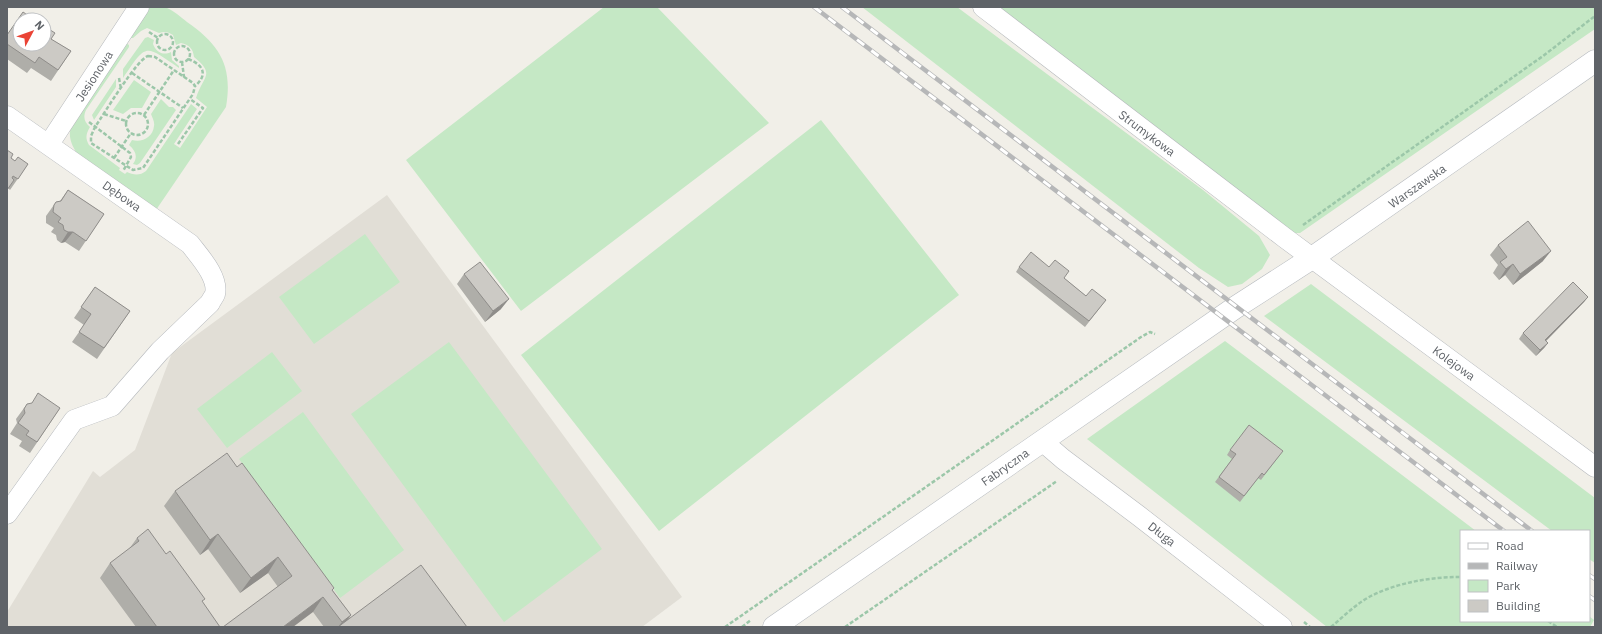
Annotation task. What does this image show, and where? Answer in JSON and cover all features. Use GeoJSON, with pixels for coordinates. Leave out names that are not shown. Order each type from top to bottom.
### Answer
{"type":"FeatureCollection","features":[{"type":"Feature","properties":{"kind":"main road","name":"Warszawska"},"geometry":{"type":"LineString","coordinates":[[1236,307],[1312,258],[1595,61]]}},
{"type":"Feature","properties":{"kind":"main road","name":"Fabryczna"},"geometry":{"type":"LineString","coordinates":[[774,627],[1236,307]]}},
{"type":"Feature","properties":{"kind":"street","name":"Jesionowa"},"geometry":{"type":"LineString","coordinates":[[50,144],[139,7]]}},
{"type":"Feature","properties":{"kind":"street","name":"Strumykowa"},"geometry":{"type":"LineString","coordinates":[[983,7],[1312,258]]}},
{"type":"Feature","properties":{"kind":"street","name":"Dębowa"},"geometry":{"type":"LineString","coordinates":[[7,116],[50,144],[190,244],[208,268],[214,282],[215,294],[210,302],[160,351],[112,406],[74,420],[12,495]]}},
{"type":"Feature","properties":{"kind":"street","name":"Kolejowa"},"geometry":{"type":"LineString","coordinates":[[1312,258],[1595,467]]}},
{"type":"Feature","properties":{"kind":"street","name":"Długa"},"geometry":{"type":"LineString","coordinates":[[1042,441],[1282,627]]}},
{"type":"Feature","properties":{"kind":"street"},"geometry":{"type":"LineString","coordinates":[[7,514],[12,495]]}},
{"type":"Feature","properties":{"kind":"path"},"geometry":{"type":"LineString","coordinates":[[1285,238],[1536,60],[1595,16]]}},
{"type":"Feature","properties":{"kind":"path"},"geometry":{"type":"LineString","coordinates":[[162,35],[170,36],[173,43],[171,47],[167,50],[161,49],[158,44],[158,38],[162,35]]}},
{"type":"Feature","properties":{"kind":"path"},"geometry":{"type":"LineString","coordinates":[[184,46],[188,49],[190,54],[188,59],[182,62],[178,61],[174,54],[179,47],[184,46]]}},
{"type":"Feature","properties":{"kind":"path"},"geometry":{"type":"LineString","coordinates":[[171,47],[176,50]]}},
{"type":"Feature","properties":{"kind":"path"},"geometry":{"type":"LineString","coordinates":[[188,59],[201,67],[203,78],[195,86],[190,99],[143,168],[132,170],[92,143],[91,136],[95,127],[144,57],[148,56],[155,58],[195,86]]}},
{"type":"Feature","properties":{"kind":"path"},"geometry":{"type":"LineString","coordinates":[[182,62],[184,77]]}},
{"type":"Feature","properties":{"kind":"path"},"geometry":{"type":"LineString","coordinates":[[144,115],[174,70]]}},
{"type":"Feature","properties":{"kind":"path"},"geometry":{"type":"LineString","coordinates":[[132,73],[183,108]]}},
{"type":"Feature","properties":{"kind":"path"},"geometry":{"type":"LineString","coordinates":[[178,144],[203,108],[190,99]]}},
{"type":"Feature","properties":{"kind":"path"},"geometry":{"type":"LineString","coordinates":[[133,113],[144,115],[148,120],[148,127],[144,133],[138,135],[131,134],[126,126],[128,116],[133,113]]}},
{"type":"Feature","properties":{"kind":"path"},"geometry":{"type":"LineString","coordinates":[[104,114],[126,121]]}},
{"type":"Feature","properties":{"kind":"path"},"geometry":{"type":"LineString","coordinates":[[88,119],[90,124],[123,146],[130,153],[131,157],[123,171]]}},
{"type":"Feature","properties":{"kind":"path"},"geometry":{"type":"LineString","coordinates":[[114,158],[131,134]]}},
{"type":"Feature","properties":{"kind":"path"},"geometry":{"type":"LineString","coordinates":[[725,627],[1140,337],[1150,332],[1179,346]]}},
{"type":"Feature","properties":{"kind":"path"},"geometry":{"type":"LineString","coordinates":[[844,627],[1076,468]]}},
{"type":"Feature","properties":{"kind":"path"},"geometry":{"type":"LineString","coordinates":[[1331,627],[1373,595],[1410,582],[1460,577]]}},
{"type":"Feature","properties":{"kind":"shaded area"},"geometry":{"type":"Polygon","coordinates":[[[387,195],[682,597],[642,627],[7,627],[7,612],[93,471],[100,477],[135,450],[172,353],[387,195]]]}},
{"type":"Feature","properties":{"kind":"green space"},"geometry":{"type":"Polygon","coordinates":[[[160,6],[167,8],[177,14],[208,39],[222,58],[228,80],[226,107],[156,210],[78,155],[70,138],[72,123],[77,112],[123,41],[129,45],[129,47],[86,110],[84,117],[86,123],[90,127],[86,136],[89,145],[120,168],[119,170],[125,174],[127,172],[132,174],[141,174],[146,171],[191,104],[197,109],[174,144],[180,148],[207,107],[196,98],[206,76],[205,68],[194,57],[193,51],[190,47],[181,43],[176,45],[173,35],[170,33],[159,33],[147,28],[133,38],[130,38],[146,7],[160,6]]]}},
{"type":"Feature","properties":{"kind":"green space"},"geometry":{"type":"Polygon","coordinates":[[[604,7],[657,7],[769,123],[521,311],[406,160],[604,7]]]}},
{"type":"Feature","properties":{"kind":"green space"},"geometry":{"type":"Polygon","coordinates":[[[862,7],[957,7],[1203,190],[1259,236],[1270,255],[1262,269],[1242,284],[1228,287],[1199,268],[862,7]]]}},
{"type":"Feature","properties":{"kind":"green space"},"geometry":{"type":"Polygon","coordinates":[[[996,7],[1595,7],[1595,29],[1300,233],[1287,233],[996,7]]]}},
{"type":"Feature","properties":{"kind":"green space"},"geometry":{"type":"Polygon","coordinates":[[[148,37],[154,40],[154,47],[158,51],[165,54],[171,52],[172,60],[179,66],[179,68],[152,51],[147,51],[142,53],[137,58],[123,78],[123,69],[145,38],[148,37]]]}},
{"type":"Feature","properties":{"kind":"green space"},"geometry":{"type":"Polygon","coordinates":[[[116,79],[116,87],[94,120],[92,115],[116,79]]]}},
{"type":"Feature","properties":{"kind":"green space"},"geometry":{"type":"Polygon","coordinates":[[[134,80],[151,92],[142,108],[131,108],[123,114],[113,110],[134,80]]]}},
{"type":"Feature","properties":{"kind":"green space"},"geometry":{"type":"Polygon","coordinates":[[[161,99],[169,107],[173,107],[176,110],[140,163],[137,165],[133,164],[136,154],[129,145],[132,140],[143,140],[152,133],[154,121],[151,114],[161,99]]]}},
{"type":"Feature","properties":{"kind":"green space"},"geometry":{"type":"Polygon","coordinates":[[[821,120],[959,295],[659,531],[521,355],[821,120]]]}},
{"type":"Feature","properties":{"kind":"green space"},"geometry":{"type":"Polygon","coordinates":[[[365,234],[400,282],[314,344],[279,297],[365,234]]]}},
{"type":"Feature","properties":{"kind":"green space"},"geometry":{"type":"Polygon","coordinates":[[[1311,284],[1595,498],[1595,563],[1590,560],[1590,530],[1551,530],[1264,316],[1311,284]]]}},
{"type":"Feature","properties":{"kind":"green space"},"geometry":{"type":"Polygon","coordinates":[[[1225,341],[1475,530],[1460,530],[1460,622],[1590,622],[1590,617],[1594,620],[1590,627],[1327,627],[1087,439],[1225,341]]]}},
{"type":"Feature","properties":{"kind":"green space"},"geometry":{"type":"Polygon","coordinates":[[[449,342],[602,549],[504,622],[351,414],[449,342]]]}},
{"type":"Feature","properties":{"kind":"green space"},"geometry":{"type":"Polygon","coordinates":[[[272,352],[302,391],[227,448],[197,409],[272,352]]]}},
{"type":"Feature","properties":{"kind":"green space"},"geometry":{"type":"Polygon","coordinates":[[[303,412],[404,550],[340,598],[239,459],[303,412]]]}},
{"type":"Feature","properties":{"kind":"building"},"geometry":{"type":"Polygon","coordinates":[[[12,28],[12,47],[7,44],[7,35],[12,28]]]}},
{"type":"Feature","properties":{"kind":"building"},"geometry":{"type":"Polygon","coordinates":[[[52,40],[71,51],[58,70],[39,57],[35,63],[19,52],[52,52],[52,40]]]}},
{"type":"Feature","properties":{"kind":"building"},"geometry":{"type":"Polygon","coordinates":[[[7,150],[13,154],[11,158],[15,161],[18,157],[28,164],[18,179],[13,176],[12,178],[14,180],[7,190],[7,150]]]}},
{"type":"Feature","properties":{"kind":"building"},"geometry":{"type":"Polygon","coordinates":[[[68,190],[104,214],[86,241],[73,232],[64,230],[63,225],[58,222],[61,218],[53,212],[56,202],[61,201],[68,190]]]}},
{"type":"Feature","properties":{"kind":"building"},"geometry":{"type":"Polygon","coordinates":[[[1528,221],[1551,251],[1520,274],[1513,264],[1506,269],[1500,262],[1507,257],[1498,245],[1528,221]]]}},
{"type":"Feature","properties":{"kind":"building"},"geometry":{"type":"Polygon","coordinates":[[[1031,252],[1049,267],[1055,260],[1069,271],[1064,278],[1086,296],[1092,289],[1106,300],[1089,321],[1019,267],[1031,252]]]}},
{"type":"Feature","properties":{"kind":"building"},"geometry":{"type":"Polygon","coordinates":[[[480,262],[509,299],[493,311],[464,274],[480,262]]]}},
{"type":"Feature","properties":{"kind":"building"},"geometry":{"type":"Polygon","coordinates":[[[1573,282],[1588,297],[1545,340],[1548,343],[1540,350],[1523,333],[1573,282]]]}},
{"type":"Feature","properties":{"kind":"building"},"geometry":{"type":"Polygon","coordinates":[[[95,287],[130,311],[104,348],[79,332],[91,314],[81,307],[95,287]]]}},
{"type":"Feature","properties":{"kind":"building"},"geometry":{"type":"Polygon","coordinates":[[[38,393],[60,408],[37,442],[26,435],[29,431],[18,423],[25,413],[24,409],[27,404],[32,403],[38,393]]]}},
{"type":"Feature","properties":{"kind":"building"},"geometry":{"type":"Polygon","coordinates":[[[1249,425],[1283,451],[1264,475],[1262,473],[1244,496],[1219,477],[1236,454],[1230,450],[1249,425]]]}},
{"type":"Feature","properties":{"kind":"building"},"geometry":{"type":"Polygon","coordinates":[[[227,453],[237,467],[242,463],[334,588],[332,590],[351,615],[342,622],[323,597],[283,627],[223,627],[292,576],[278,557],[251,578],[218,534],[210,540],[175,491],[227,453]]]}},
{"type":"Feature","properties":{"kind":"building"},"geometry":{"type":"Polygon","coordinates":[[[148,529],[166,554],[170,551],[205,599],[202,601],[220,627],[157,627],[110,563],[139,541],[137,538],[148,529]]]}},
{"type":"Feature","properties":{"kind":"building"},"geometry":{"type":"Polygon","coordinates":[[[421,565],[467,627],[338,627],[421,565]]]}},
{"type":"Feature","properties":{"kind":"railway"},"geometry":{"type":"LineString","coordinates":[[814,7],[1503,530]]}},
{"type":"Feature","properties":{"kind":"railway"},"geometry":{"type":"LineString","coordinates":[[842,7],[1531,530]]}},
{"type":"Feature","properties":{"kind":"railway"},"geometry":{"type":"LineString","coordinates":[[1590,576],[1595,579]]}},
{"type":"Feature","properties":{"kind":"railway"},"geometry":{"type":"LineString","coordinates":[[1590,597],[1595,600]]}}]}
